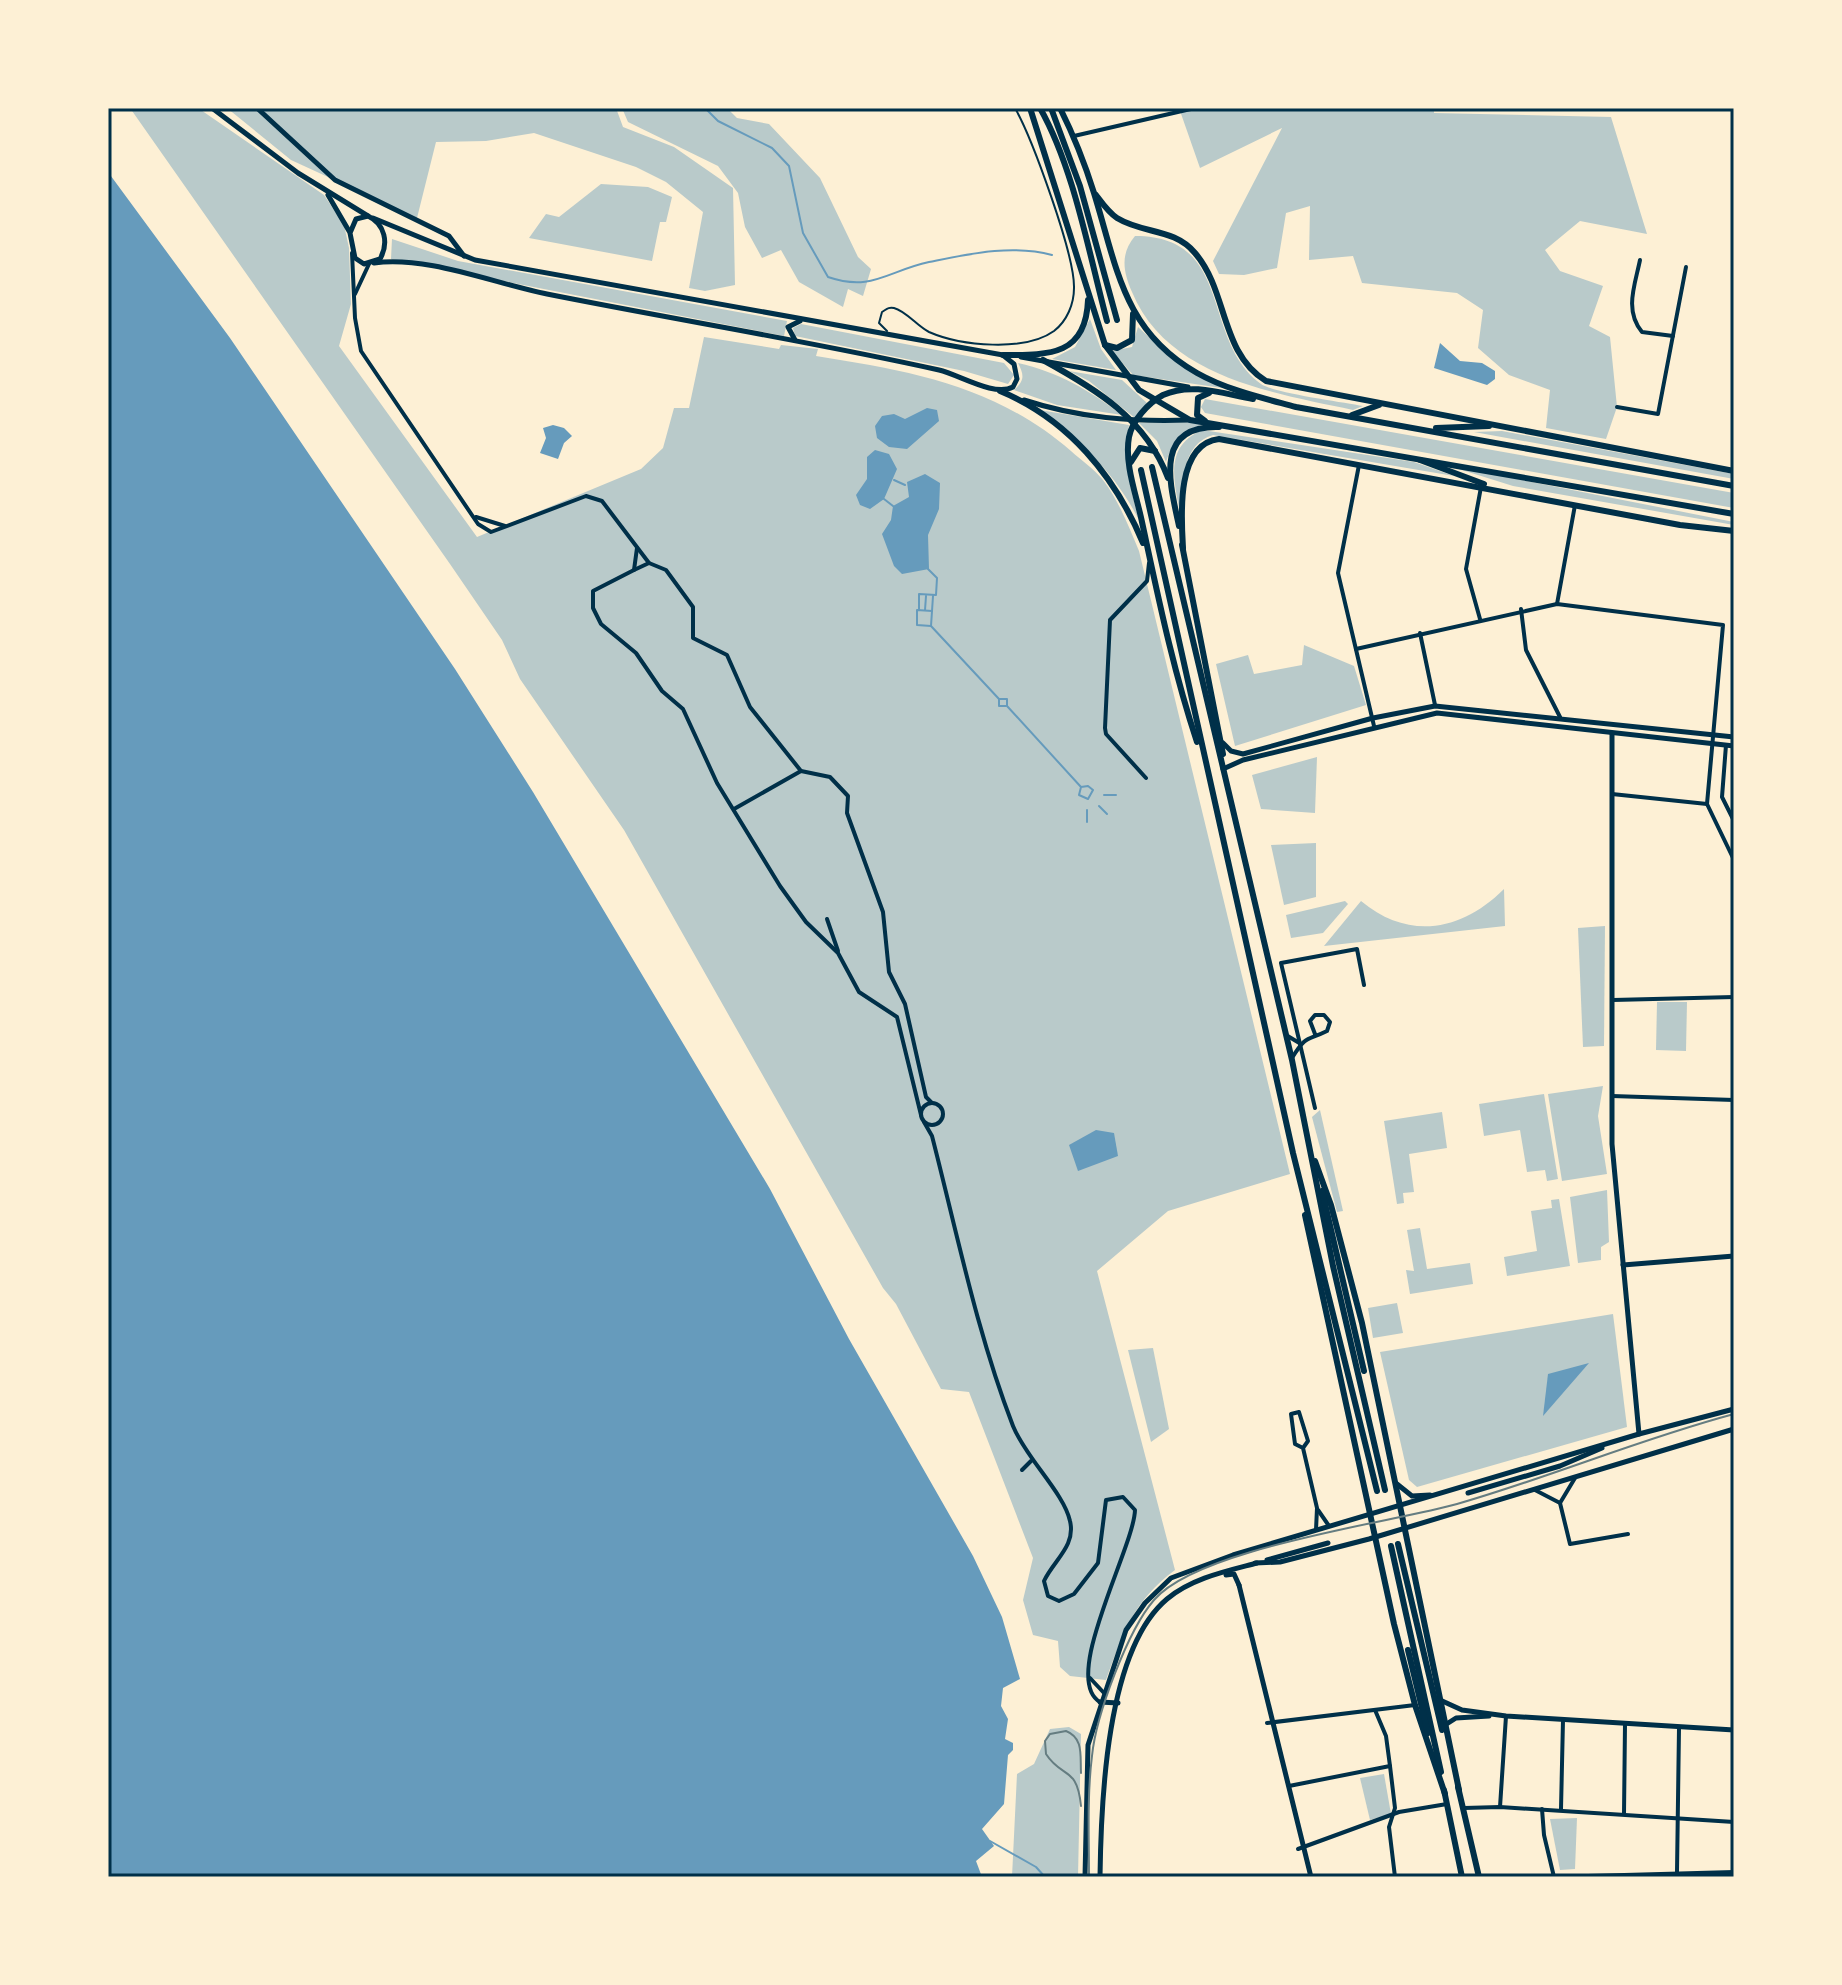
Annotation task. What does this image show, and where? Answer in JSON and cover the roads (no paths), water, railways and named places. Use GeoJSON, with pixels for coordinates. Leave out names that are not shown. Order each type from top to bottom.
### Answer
{"type":"FeatureCollection","features":[{"type":"Feature","properties":{"kind":"main road"},"geometry":{"type":"LineString","coordinates":[[212,108],[325,191],[370,217],[464,256],[899,339],[1043,360],[1734,486]]}},
{"type":"Feature","properties":{"kind":"main road"},"geometry":{"type":"LineString","coordinates":[[257,108],[335,180],[449,236],[464,256]]}},
{"type":"Feature","properties":{"kind":"main road"},"geometry":{"type":"LineString","coordinates":[[1040,108],[1049,124],[1078,214],[1107,321]]}},
{"type":"Feature","properties":{"kind":"main road"},"geometry":{"type":"LineString","coordinates":[[1051,108],[1080,186],[1117,320]]}},
{"type":"Feature","properties":{"kind":"main road"},"geometry":{"type":"LineString","coordinates":[[1060,108],[1074,136],[1094,192],[1116,273],[1144,330],[1197,373],[1252,395],[1296,407]]}},
{"type":"Feature","properties":{"kind":"main road"},"geometry":{"type":"LineString","coordinates":[[1030,110],[1105,345],[1125,377],[1155,401],[1190,420]]}},
{"type":"Feature","properties":{"kind":"main road"},"geometry":{"type":"LineString","coordinates":[[325,191],[350,233],[352,251],[359,262],[436,268],[542,293],[940,371],[1064,413],[1135,422],[1210,422],[1734,514]]}},
{"type":"Feature","properties":{"kind":"main road"},"geometry":{"type":"LineString","coordinates":[[1094,192],[1115,217],[1174,236],[1193,250],[1215,284],[1240,358],[1252,372],[1266,381],[1734,471]]}},
{"type":"Feature","properties":{"kind":"main road"},"geometry":{"type":"LineString","coordinates":[[350,233],[354,221],[370,217]]}},
{"type":"Feature","properties":{"kind":"main road"},"geometry":{"type":"LineString","coordinates":[[370,217],[382,230],[385,243],[383,255],[372,264]]}},
{"type":"Feature","properties":{"kind":"main road"},"geometry":{"type":"LineString","coordinates":[[1003,355],[1037,355],[1068,346],[1087,319],[1088,292]]}},
{"type":"Feature","properties":{"kind":"main road"},"geometry":{"type":"LineString","coordinates":[[1105,345],[1117,348],[1132,340],[1133,312]]}},
{"type":"Feature","properties":{"kind":"main road"},"geometry":{"type":"LineString","coordinates":[[796,341],[788,327],[792,322],[802,320]]}},
{"type":"Feature","properties":{"kind":"main road"},"geometry":{"type":"LineString","coordinates":[[1000,391],[1013,387],[1017,379],[1014,364],[1003,355]]}},
{"type":"Feature","properties":{"kind":"main road"},"geometry":{"type":"LineString","coordinates":[[1043,360],[1082,381],[1135,422],[1158,453],[1170,485],[1183,548],[1223,743],[1223,769]]}},
{"type":"Feature","properties":{"kind":"main road"},"geometry":{"type":"LineString","coordinates":[[1193,388],[1155,401],[1135,422],[1129,437],[1131,466],[1172,662],[1206,768]]}},
{"type":"Feature","properties":{"kind":"main road"},"geometry":{"type":"LineString","coordinates":[[1210,422],[1197,415],[1196,408],[1203,393],[1216,392]]}},
{"type":"Feature","properties":{"kind":"main road"},"geometry":{"type":"LineString","coordinates":[[1019,399],[1096,461],[1120,494],[1149,557]]}},
{"type":"Feature","properties":{"kind":"main road"},"geometry":{"type":"LineString","coordinates":[[1350,416],[1382,404]]}},
{"type":"Feature","properties":{"kind":"main road"},"geometry":{"type":"LineString","coordinates":[[1422,429],[1500,426]]}},
{"type":"Feature","properties":{"kind":"main road"},"geometry":{"type":"LineString","coordinates":[[1170,485],[1170,457],[1182,437],[1201,428],[1245,428]]}},
{"type":"Feature","properties":{"kind":"main road"},"geometry":{"type":"LineString","coordinates":[[1183,548],[1182,512],[1189,465],[1195,451],[1206,442],[1232,441],[1575,505],[1734,531]]}},
{"type":"Feature","properties":{"kind":"main road"},"geometry":{"type":"LineString","coordinates":[[1131,466],[1140,448],[1158,453]]}},
{"type":"Feature","properties":{"kind":"main road"},"geometry":{"type":"LineString","coordinates":[[1405,455],[1502,491]]}},
{"type":"Feature","properties":{"kind":"main road"},"geometry":{"type":"LineString","coordinates":[[1152,467],[1286,1035],[1381,1491],[1293,1153]]}},
{"type":"Feature","properties":{"kind":"main road"},"geometry":{"type":"LineString","coordinates":[[1141,470],[1376,1536],[1415,1705],[1445,1794]]}},
{"type":"Feature","properties":{"kind":"main road"},"geometry":{"type":"LineString","coordinates":[[1223,743],[1231,751],[1243,754],[1373,718],[1435,706],[1734,737]]}},
{"type":"Feature","properties":{"kind":"main road"},"geometry":{"type":"LineString","coordinates":[[1223,769],[1243,760],[1437,713],[1734,746]]}},
{"type":"Feature","properties":{"kind":"main road"},"geometry":{"type":"LineString","coordinates":[[1612,733],[1612,1144],[1639,1434]]}},
{"type":"Feature","properties":{"kind":"main road"},"geometry":{"type":"LineString","coordinates":[[1305,1131],[1364,1371]]}},
{"type":"Feature","properties":{"kind":"main road"},"geometry":{"type":"LineString","coordinates":[[1313,1158],[1331,1205],[1362,1323],[1459,1790]]}},
{"type":"Feature","properties":{"kind":"main road"},"geometry":{"type":"LineString","coordinates":[[1623,1265],[1734,1256]]}},
{"type":"Feature","properties":{"kind":"main road"},"geometry":{"type":"LineString","coordinates":[[1085,1877],[1088,1745],[1100,1702],[1129,1625],[1145,1603],[1171,1578],[1202,1565],[1316,1530],[1618,1440],[1734,1409]]}},
{"type":"Feature","properties":{"kind":"main road"},"geometry":{"type":"LineString","coordinates":[[1252,1564],[1280,1562],[1376,1536],[1734,1429]]}},
{"type":"Feature","properties":{"kind":"main road"},"geometry":{"type":"LineString","coordinates":[[1468,1493],[1560,1466],[1618,1440]]}},
{"type":"Feature","properties":{"kind":"main road"},"geometry":{"type":"LineString","coordinates":[[1393,1477],[1400,1488],[1412,1496],[1443,1494]]}},
{"type":"Feature","properties":{"kind":"main road"},"geometry":{"type":"LineString","coordinates":[[1409,1547],[1410,1531],[1424,1521]]}},
{"type":"Feature","properties":{"kind":"main road"},"geometry":{"type":"LineString","coordinates":[[1100,1877],[1105,1767],[1131,1653],[1142,1630],[1165,1600],[1202,1580],[1328,1543]]}},
{"type":"Feature","properties":{"kind":"main road"},"geometry":{"type":"LineString","coordinates":[[1462,1877],[1395,1545],[1479,1877]]}},
{"type":"Feature","properties":{"kind":"main road"},"geometry":{"type":"LineString","coordinates":[[1239,1585],[1252,1564]]}},
{"type":"Feature","properties":{"kind":"main road"},"geometry":{"type":"LineString","coordinates":[[1202,1580],[1232,1574],[1239,1585],[1289,1786],[1301,1848],[1311,1877]]}},
{"type":"Feature","properties":{"kind":"main road"},"geometry":{"type":"LineString","coordinates":[[1408,1650],[1445,1794]]}},
{"type":"Feature","properties":{"kind":"main road"},"geometry":{"type":"LineString","coordinates":[[1104,1693],[1118,1703]]}},
{"type":"Feature","properties":{"kind":"main road"},"geometry":{"type":"LineString","coordinates":[[1440,1700],[1462,1710],[1506,1716],[1734,1730]]}},
{"type":"Feature","properties":{"kind":"main road"},"geometry":{"type":"LineString","coordinates":[[1100,1702],[1118,1703]]}},
{"type":"Feature","properties":{"kind":"main road"},"geometry":{"type":"LineString","coordinates":[[1445,1725],[1456,1718],[1506,1716]]}},
{"type":"Feature","properties":{"kind":"street"},"geometry":{"type":"LineString","coordinates":[[1074,136],[1195,108]]}},
{"type":"Feature","properties":{"kind":"street"},"geometry":{"type":"LineString","coordinates":[[352,251],[354,301],[361,351],[472,513],[485,522],[507,526],[586,496],[602,501],[613,511],[649,563],[666,570],[693,607],[693,638],[727,655],[750,707],[801,771],[830,777],[848,796],[847,813],[853,833],[863,848],[876,901],[883,912],[889,972],[905,1004],[926,1097],[942,1111],[932,1136]]}},
{"type":"Feature","properties":{"kind":"street"},"geometry":{"type":"LineString","coordinates":[[1640,260],[1631,309],[1634,321],[1642,332],[1673,336]]}},
{"type":"Feature","properties":{"kind":"street"},"geometry":{"type":"LineString","coordinates":[[354,301],[372,264]]}},
{"type":"Feature","properties":{"kind":"street"},"geometry":{"type":"LineString","coordinates":[[1617,407],[1658,414],[1686,267]]}},
{"type":"Feature","properties":{"kind":"street"},"geometry":{"type":"LineString","coordinates":[[1359,465],[1338,573],[1374,726]]}},
{"type":"Feature","properties":{"kind":"street"},"geometry":{"type":"LineString","coordinates":[[1480,619],[1466,569],[1481,487]]}},
{"type":"Feature","properties":{"kind":"street"},"geometry":{"type":"LineString","coordinates":[[1557,604],[1575,505]]}},
{"type":"Feature","properties":{"kind":"street"},"geometry":{"type":"LineString","coordinates":[[634,570],[637,548]]}},
{"type":"Feature","properties":{"kind":"street"},"geometry":{"type":"LineString","coordinates":[[1146,778],[1106,734],[1105,728],[1110,620],[1147,581],[1149,557]]}},
{"type":"Feature","properties":{"kind":"street"},"geometry":{"type":"LineString","coordinates":[[649,563],[593,591],[593,608],[601,624],[636,653],[662,691],[683,709],[717,783],[780,886],[806,922],[838,953]]}},
{"type":"Feature","properties":{"kind":"street"},"geometry":{"type":"LineString","coordinates":[[1356,649],[1521,609],[1557,604],[1723,625],[1707,804],[1734,860]]}},
{"type":"Feature","properties":{"kind":"street"},"geometry":{"type":"LineString","coordinates":[[1521,609],[1526,650],[1560,717]]}},
{"type":"Feature","properties":{"kind":"street"},"geometry":{"type":"LineString","coordinates":[[1420,633],[1435,706]]}},
{"type":"Feature","properties":{"kind":"street"},"geometry":{"type":"LineString","coordinates":[[1726,745],[1722,797],[1734,821]]}},
{"type":"Feature","properties":{"kind":"street"},"geometry":{"type":"LineString","coordinates":[[734,809],[801,771]]}},
{"type":"Feature","properties":{"kind":"street"},"geometry":{"type":"LineString","coordinates":[[1612,794],[1707,804]]}},
{"type":"Feature","properties":{"kind":"street"},"geometry":{"type":"LineString","coordinates":[[827,919],[838,953],[859,992],[897,1017],[921,1115],[932,1136],[986,1345],[1019,1440],[1070,1519],[1069,1543],[1044,1581],[1044,1589],[1051,1599],[1070,1597],[1098,1563],[1106,1500],[1123,1497],[1135,1510],[1091,1645],[1089,1676],[1093,1698],[1100,1702]]}},
{"type":"Feature","properties":{"kind":"street"},"geometry":{"type":"LineString","coordinates":[[1315,1108],[1281,963],[1357,949],[1364,985]]}},
{"type":"Feature","properties":{"kind":"street"},"geometry":{"type":"LineString","coordinates":[[1613,1000],[1734,997]]}},
{"type":"Feature","properties":{"kind":"street"},"geometry":{"type":"LineString","coordinates":[[1291,1059],[1301,1044],[1329,1028],[1330,1022],[1324,1015],[1315,1015],[1310,1021],[1315,1034]]}},
{"type":"Feature","properties":{"kind":"street"},"geometry":{"type":"LineString","coordinates":[[1286,1035],[1301,1044]]}},
{"type":"Feature","properties":{"kind":"street"},"geometry":{"type":"LineString","coordinates":[[1612,1096],[1734,1100]]}},
{"type":"Feature","properties":{"kind":"street"},"geometry":{"type":"LineString","coordinates":[[921,1115],[922,1108],[932,1103]]}},
{"type":"Feature","properties":{"kind":"street"},"geometry":{"type":"LineString","coordinates":[[924,1122],[938,1123]]}},
{"type":"Feature","properties":{"kind":"street"},"geometry":{"type":"LineString","coordinates":[[1303,1448],[1295,1444],[1291,1414],[1299,1412],[1303,1416],[1308,1441],[1303,1448],[1317,1508],[1316,1530]]}},
{"type":"Feature","properties":{"kind":"street"},"geometry":{"type":"LineString","coordinates":[[1022,1470],[1031,1461]]}},
{"type":"Feature","properties":{"kind":"street"},"geometry":{"type":"LineString","coordinates":[[1577,1474],[1560,1503],[1570,1544],[1628,1534]]}},
{"type":"Feature","properties":{"kind":"street"},"geometry":{"type":"LineString","coordinates":[[1533,1489],[1560,1503]]}},
{"type":"Feature","properties":{"kind":"street"},"geometry":{"type":"LineString","coordinates":[[1317,1508],[1329,1527]]}},
{"type":"Feature","properties":{"kind":"street"},"geometry":{"type":"LineString","coordinates":[[1089,1676],[1104,1693]]}},
{"type":"Feature","properties":{"kind":"street"},"geometry":{"type":"LineString","coordinates":[[1271,1723],[1415,1705]]}},
{"type":"Feature","properties":{"kind":"street"},"geometry":{"type":"LineString","coordinates":[[1375,1710],[1386,1736],[1390,1766],[1393,1814],[1389,1827],[1395,1877]]}},
{"type":"Feature","properties":{"kind":"street"},"geometry":{"type":"LineString","coordinates":[[1500,1807],[1506,1716]]}},
{"type":"Feature","properties":{"kind":"street"},"geometry":{"type":"LineString","coordinates":[[1561,1810],[1563,1720]]}},
{"type":"Feature","properties":{"kind":"street"},"geometry":{"type":"LineString","coordinates":[[1624,1815],[1625,1724]]}},
{"type":"Feature","properties":{"kind":"street"},"geometry":{"type":"LineString","coordinates":[[1677,1872],[1679,1728]]}},
{"type":"Feature","properties":{"kind":"street"},"geometry":{"type":"LineString","coordinates":[[1289,1786],[1390,1766]]}},
{"type":"Feature","properties":{"kind":"street"},"geometry":{"type":"LineString","coordinates":[[1301,1848],[1393,1814],[1447,1804]]}},
{"type":"Feature","properties":{"kind":"street"},"geometry":{"type":"LineString","coordinates":[[1464,1808],[1542,1809],[1734,1822]]}},
{"type":"Feature","properties":{"kind":"street"},"geometry":{"type":"LineString","coordinates":[[1542,1809],[1544,1835],[1556,1877],[1734,1872]]}},
{"type":"Feature","properties":{"kind":"lane"},"geometry":{"type":"LineString","coordinates":[[899,339],[879,323],[886,309],[898,310],[929,331],[953,339],[1023,343],[1053,332],[1066,319],[1074,291],[1062,234],[1015,108]]}},
{"type":"Feature","properties":{"kind":"water"},"geometry":{"type":"Polygon","coordinates":[[[108,172],[230,338],[455,669],[533,792],[770,1189],[849,1339],[973,1556],[1002,1617],[1020,1679],[1003,1688],[1001,1706],[1008,1719],[1005,1739],[1013,1743],[1013,1750],[1008,1755],[1004,1804],[982,1829],[994,1846],[976,1861],[982,1877],[108,1877],[108,172]]]}},
{"type":"Feature","properties":{"kind":"water"},"geometry":{"type":"Polygon","coordinates":[[[1440,343],[1460,361],[1482,363],[1495,371],[1495,379],[1487,385],[1434,368],[1440,343]]]}},
{"type":"Feature","properties":{"kind":"water"},"geometry":{"type":"Polygon","coordinates":[[[927,408],[937,410],[939,421],[907,449],[889,447],[877,438],[875,426],[882,416],[894,414],[905,419],[927,408]]]}},
{"type":"Feature","properties":{"kind":"water"},"geometry":{"type":"Polygon","coordinates":[[[553,425],[564,428],[572,436],[564,443],[558,459],[540,453],[546,438],[543,428],[553,425]]]}},
{"type":"Feature","properties":{"kind":"water"},"geometry":{"type":"Polygon","coordinates":[[[875,450],[889,454],[897,469],[884,499],[870,509],[860,505],[856,495],[867,479],[867,457],[875,450]]]}},
{"type":"Feature","properties":{"kind":"water"},"geometry":{"type":"Polygon","coordinates":[[[925,474],[940,483],[939,509],[928,535],[929,569],[902,574],[894,566],[882,534],[891,520],[893,506],[909,497],[907,482],[925,474]]]}},
{"type":"Feature","properties":{"kind":"water"},"geometry":{"type":"Polygon","coordinates":[[[1096,1130],[1114,1133],[1118,1156],[1078,1171],[1069,1145],[1096,1130]]]}},
{"type":"Feature","properties":{"kind":"water"},"geometry":{"type":"Polygon","coordinates":[[[1589,1363],[1543,1416],[1548,1374],[1589,1363]]]}},
{"type":"Feature","properties":{"kind":"waterway"},"geometry":{"type":"LineString","coordinates":[[705,108],[718,121],[772,148],[789,166],[803,233],[828,277],[843,281],[868,281],[929,262],[990,251],[1022,250],[1052,255]]}},
{"type":"Feature","properties":{"kind":"waterway"},"geometry":{"type":"LineString","coordinates":[[894,480],[905,485]]}},
{"type":"Feature","properties":{"kind":"waterway"},"geometry":{"type":"LineString","coordinates":[[884,499],[893,506]]}},
{"type":"Feature","properties":{"kind":"waterway"},"geometry":{"type":"LineString","coordinates":[[919,609],[919,594],[936,595],[937,578],[928,569]]}},
{"type":"Feature","properties":{"kind":"waterway"},"geometry":{"type":"LineString","coordinates":[[925,610],[926,596]]}},
{"type":"Feature","properties":{"kind":"waterway"},"geometry":{"type":"LineString","coordinates":[[931,626],[933,596]]}},
{"type":"Feature","properties":{"kind":"waterway"},"geometry":{"type":"LineString","coordinates":[[932,611],[917,610],[917,625],[931,626],[999,699],[999,706],[1006,706]]}},
{"type":"Feature","properties":{"kind":"waterway"},"geometry":{"type":"LineString","coordinates":[[999,699],[1007,699],[1007,706],[1081,787],[1088,786],[1093,790],[1088,799],[1079,795],[1081,787]]}},
{"type":"Feature","properties":{"kind":"waterway"},"geometry":{"type":"LineString","coordinates":[[1104,795],[1116,795]]}},
{"type":"Feature","properties":{"kind":"waterway"},"geometry":{"type":"LineString","coordinates":[[1099,806],[1107,814]]}},
{"type":"Feature","properties":{"kind":"waterway"},"geometry":{"type":"LineString","coordinates":[[1087,810],[1087,822]]}},
{"type":"Feature","properties":{"kind":"waterway"},"geometry":{"type":"LineString","coordinates":[[990,1841],[1036,1867],[1045,1877]]}},
{"type":"Feature","properties":{"kind":"tram line"},"geometry":{"type":"LineString","coordinates":[[1089,1877],[1090,1771],[1100,1719],[1134,1631],[1154,1600],[1177,1582],[1210,1566],[1251,1552],[1457,1504],[1734,1414]]}},
{"type":"Feature","properties":{"kind":"tram line"},"geometry":{"type":"LineString","coordinates":[[1081,1773],[1080,1748],[1076,1738],[1066,1731],[1050,1734],[1045,1741],[1046,1754],[1072,1778],[1081,1806]]}}]}
